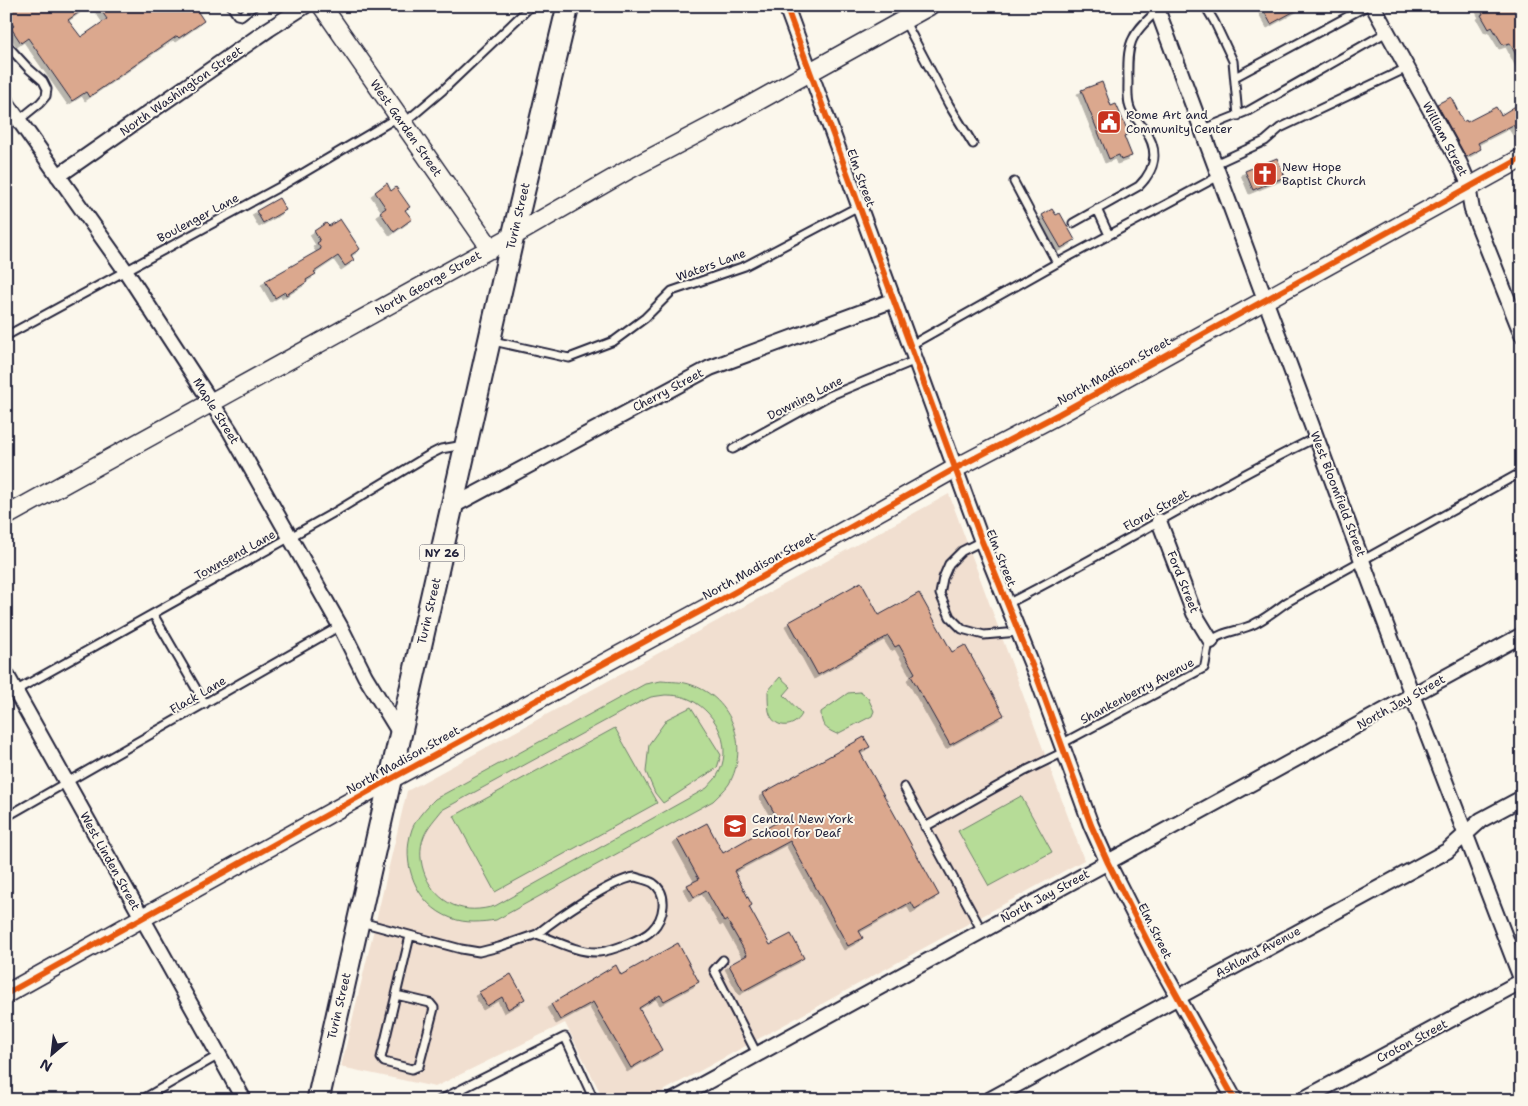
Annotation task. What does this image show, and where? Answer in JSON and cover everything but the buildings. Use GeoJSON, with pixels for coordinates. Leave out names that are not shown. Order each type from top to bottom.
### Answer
{"type":"FeatureCollection","features":[{"type":"Feature","properties":{"kind":"main road","name":"Turin Street"},"geometry":{"type":"LineString","coordinates":[[318,1100],[513,236],[568,6]]}},
{"type":"Feature","properties":{"kind":"street","name":"North Washington Street"},"geometry":{"type":"LineString","coordinates":[[58,176],[305,6]]}},
{"type":"Feature","properties":{"kind":"street","name":"West Garden Street"},"geometry":{"type":"LineString","coordinates":[[322,6],[400,121],[491,248]]}},
{"type":"Feature","properties":{"kind":"street","name":"Elm Street"},"geometry":{"type":"LineString","coordinates":[[786,6],[982,541],[1090,825],[1154,954],[1235,1100]]}},
{"type":"Feature","properties":{"kind":"street","name":"North George Street"},"geometry":{"type":"LineString","coordinates":[[6,516],[513,236],[628,170],[928,6]]}},
{"type":"Feature","properties":{"kind":"street","name":"William Street"},"geometry":{"type":"LineString","coordinates":[[1373,6],[1460,164],[1466,180],[1472,210],[1522,335]]}},
{"type":"Feature","properties":{"kind":"street","name":"West Bloomfield Street"},"geometry":{"type":"LineString","coordinates":[[1157,8],[1265,301],[1364,561],[1412,695],[1522,981]]}},
{"type":"Feature","properties":{"kind":"street","name":"Maple Street"},"geometry":{"type":"LineString","coordinates":[[6,102],[125,270],[212,402],[340,626],[365,676],[401,736]]}},
{"type":"Feature","properties":{"kind":"street","name":"North Madison Street"},"geometry":{"type":"LineString","coordinates":[[6,994],[391,779],[710,606],[956,468],[1059,414],[1522,158]]}},
{"type":"Feature","properties":{"kind":"street","name":"Cherry Street"},"geometry":{"type":"LineString","coordinates":[[453,506],[710,368],[894,300]]}},
{"type":"Feature","properties":{"kind":"street","name":"Ford Street"},"geometry":{"type":"LineString","coordinates":[[1159,521],[1194,613],[1211,641]]}},
{"type":"Feature","properties":{"kind":"street","name":"North Jay Street"},"geometry":{"type":"LineString","coordinates":[[674,1100],[696,1095],[757,1054],[1522,635]]}},
{"type":"Feature","properties":{"kind":"street","name":"West Linden Street"},"geometry":{"type":"LineString","coordinates":[[6,674],[11,694],[67,783],[244,1100]]}},
{"type":"Feature","properties":{"kind":"street","name":"Ashland Avenue"},"geometry":{"type":"LineString","coordinates":[[989,1100],[1447,850],[1481,820],[1522,798]]}},
{"type":"Feature","properties":{"kind":"street","name":"Croton Street"},"geometry":{"type":"LineString","coordinates":[[1302,1100],[1522,981]]}},
{"type":"Feature","properties":{"kind":"lane"},"geometry":{"type":"LineString","coordinates":[[231,6],[241,16],[254,6]]}},
{"type":"Feature","properties":{"kind":"lane","name":"Boulenger Lane"},"geometry":{"type":"LineString","coordinates":[[6,336],[400,121],[444,90],[531,6]]}},
{"type":"Feature","properties":{"kind":"lane"},"geometry":{"type":"LineString","coordinates":[[1204,6],[1214,21],[1233,61],[1238,116]]}},
{"type":"Feature","properties":{"kind":"lane"},"geometry":{"type":"LineString","coordinates":[[1235,77],[1367,6]]}},
{"type":"Feature","properties":{"kind":"lane"},"geometry":{"type":"LineString","coordinates":[[1073,223],[1140,186],[1148,178],[1153,168],[1154,155],[1152,145],[1147,133],[1130,107],[1128,63],[1129,49],[1134,36],[1139,27],[1157,8]]}},
{"type":"Feature","properties":{"kind":"lane"},"geometry":{"type":"LineString","coordinates":[[904,20],[949,104],[973,144]]}},
{"type":"Feature","properties":{"kind":"lane"},"geometry":{"type":"LineString","coordinates":[[1203,129],[1238,116],[1387,32]]}},
{"type":"Feature","properties":{"kind":"lane"},"geometry":{"type":"LineString","coordinates":[[6,44],[43,81],[47,89],[46,96],[40,103],[19,120]]}},
{"type":"Feature","properties":{"kind":"lane"},"geometry":{"type":"LineString","coordinates":[[911,345],[1109,235],[1265,141],[1280,128],[1407,68]]}},
{"type":"Feature","properties":{"kind":"lane"},"geometry":{"type":"LineString","coordinates":[[1014,182],[1057,263]]}},
{"type":"Feature","properties":{"kind":"lane","name":"Waters Lane"},"geometry":{"type":"LineString","coordinates":[[490,340],[569,358],[614,341],[645,318],[672,291],[745,266],[859,206]]}},
{"type":"Feature","properties":{"kind":"lane"},"geometry":{"type":"LineString","coordinates":[[1098,210],[1109,235]]}},
{"type":"Feature","properties":{"kind":"lane","name":"Downing Lane"},"geometry":{"type":"LineString","coordinates":[[733,449],[829,396],[916,360]]}},
{"type":"Feature","properties":{"kind":"lane","name":"Floral Street"},"geometry":{"type":"LineString","coordinates":[[1007,604],[1058,578],[1278,456],[1317,437]]}},
{"type":"Feature","properties":{"kind":"lane","name":"Townsend Lane"},"geometry":{"type":"LineString","coordinates":[[11,694],[335,512],[429,455],[441,449],[466,445]]}},
{"type":"Feature","properties":{"kind":"lane"},"geometry":{"type":"LineString","coordinates":[[1211,641],[1232,631],[1253,625],[1287,602],[1522,472]]}},
{"type":"Feature","properties":{"kind":"lane"},"geometry":{"type":"LineString","coordinates":[[982,541],[962,551],[949,564],[943,578],[940,594],[950,617],[962,629],[984,635],[1018,632]]}},
{"type":"Feature","properties":{"kind":"lane"},"geometry":{"type":"LineString","coordinates":[[153,614],[204,704]]}},
{"type":"Feature","properties":{"kind":"lane","name":"Flack Lane"},"geometry":{"type":"LineString","coordinates":[[6,817],[340,626]]}},
{"type":"Feature","properties":{"kind":"lane","name":"Shankenberry Avenue"},"geometry":{"type":"LineString","coordinates":[[925,827],[1204,668],[1207,660],[1208,646],[1211,641]]}},
{"type":"Feature","properties":{"kind":"lane"},"geometry":{"type":"LineString","coordinates":[[904,787],[982,931]]}},
{"type":"Feature","properties":{"kind":"lane"},"geometry":{"type":"LineString","coordinates":[[358,922],[461,950],[479,952],[537,934],[556,918],[601,891],[628,878],[635,877],[652,882],[660,889],[664,901],[659,921],[651,932],[616,949],[598,952],[570,947],[537,934]]}},
{"type":"Feature","properties":{"kind":"lane"},"geometry":{"type":"LineString","coordinates":[[396,996],[430,1003],[434,1008],[419,1066],[412,1069],[384,1062],[381,1058],[410,936]]}},
{"type":"Feature","properties":{"kind":"lane"},"geometry":{"type":"LineString","coordinates":[[723,960],[714,970],[757,1054]]}},
{"type":"Feature","properties":{"kind":"lane"},"geometry":{"type":"LineString","coordinates":[[440,1100],[565,1037],[594,1100]]}},
{"type":"Feature","properties":{"kind":"lane"},"geometry":{"type":"LineString","coordinates":[[141,1100],[219,1055]]}},
{"type":"Feature","properties":{"kind":"shaded area","name":"Central New York School for Deaf"},"geometry":{"type":"Polygon","coordinates":[[[949,494],[1084,860],[647,1100],[604,1100],[565,1023],[435,1087],[341,1067],[407,791],[949,494]]]}},
{"type":"Feature","properties":{"kind":"green space"},"geometry":{"type":"Polygon","coordinates":[[[780,677],[791,687],[784,695],[802,714],[794,723],[789,725],[779,724],[771,717],[769,711],[768,691],[780,677]]]}},
{"type":"Feature","properties":{"kind":"green space"},"geometry":{"type":"Polygon","coordinates":[[[661,681],[692,685],[706,691],[727,712],[737,740],[738,755],[735,770],[729,784],[721,793],[713,801],[496,920],[474,922],[457,920],[439,912],[428,903],[414,881],[408,855],[412,829],[419,817],[432,802],[645,684],[661,681]],[[665,695],[651,697],[638,703],[442,810],[428,829],[421,846],[422,866],[430,885],[444,900],[453,905],[468,909],[495,906],[707,788],[716,778],[722,766],[724,755],[721,733],[716,723],[701,706],[685,698],[665,695]]]}},
{"type":"Feature","properties":{"kind":"green space"},"geometry":{"type":"Polygon","coordinates":[[[860,692],[868,698],[874,711],[872,716],[837,734],[829,730],[823,723],[821,712],[848,693],[860,692]]]}},
{"type":"Feature","properties":{"kind":"green space"},"geometry":{"type":"Polygon","coordinates":[[[691,707],[721,755],[717,768],[663,803],[655,793],[646,772],[649,744],[667,719],[691,707]]]}},
{"type":"Feature","properties":{"kind":"green space"},"geometry":{"type":"Polygon","coordinates":[[[615,728],[657,803],[495,892],[454,816],[615,728]]]}},
{"type":"Feature","properties":{"kind":"green space"},"geometry":{"type":"Polygon","coordinates":[[[1021,796],[1052,852],[989,886],[958,831],[1021,796]]]}},
{"type":"Feature","properties":{"kind":"cycle path"},"geometry":{"type":"LineString","coordinates":[[786,6],[981,539],[1038,680],[1091,825],[1154,954],[1235,1100]]}},
{"type":"Feature","properties":{"kind":"cycle path"},"geometry":{"type":"LineString","coordinates":[[6,994],[391,779],[710,606],[956,468],[1059,414],[1522,158]]}},
{"type":"Feature","properties":{"kind":"place","name":"Rome Art and Community Center"},"geometry":{"type":"Point","coordinates":[1109,122]}},
{"type":"Feature","properties":{"kind":"place","name":"New Hope Baptist Church"},"geometry":{"type":"Point","coordinates":[1265,174]}},
{"type":"Feature","properties":{"kind":"place","name":"Central New York School for Deaf"},"geometry":{"type":"Point","coordinates":[735,826]}}]}
